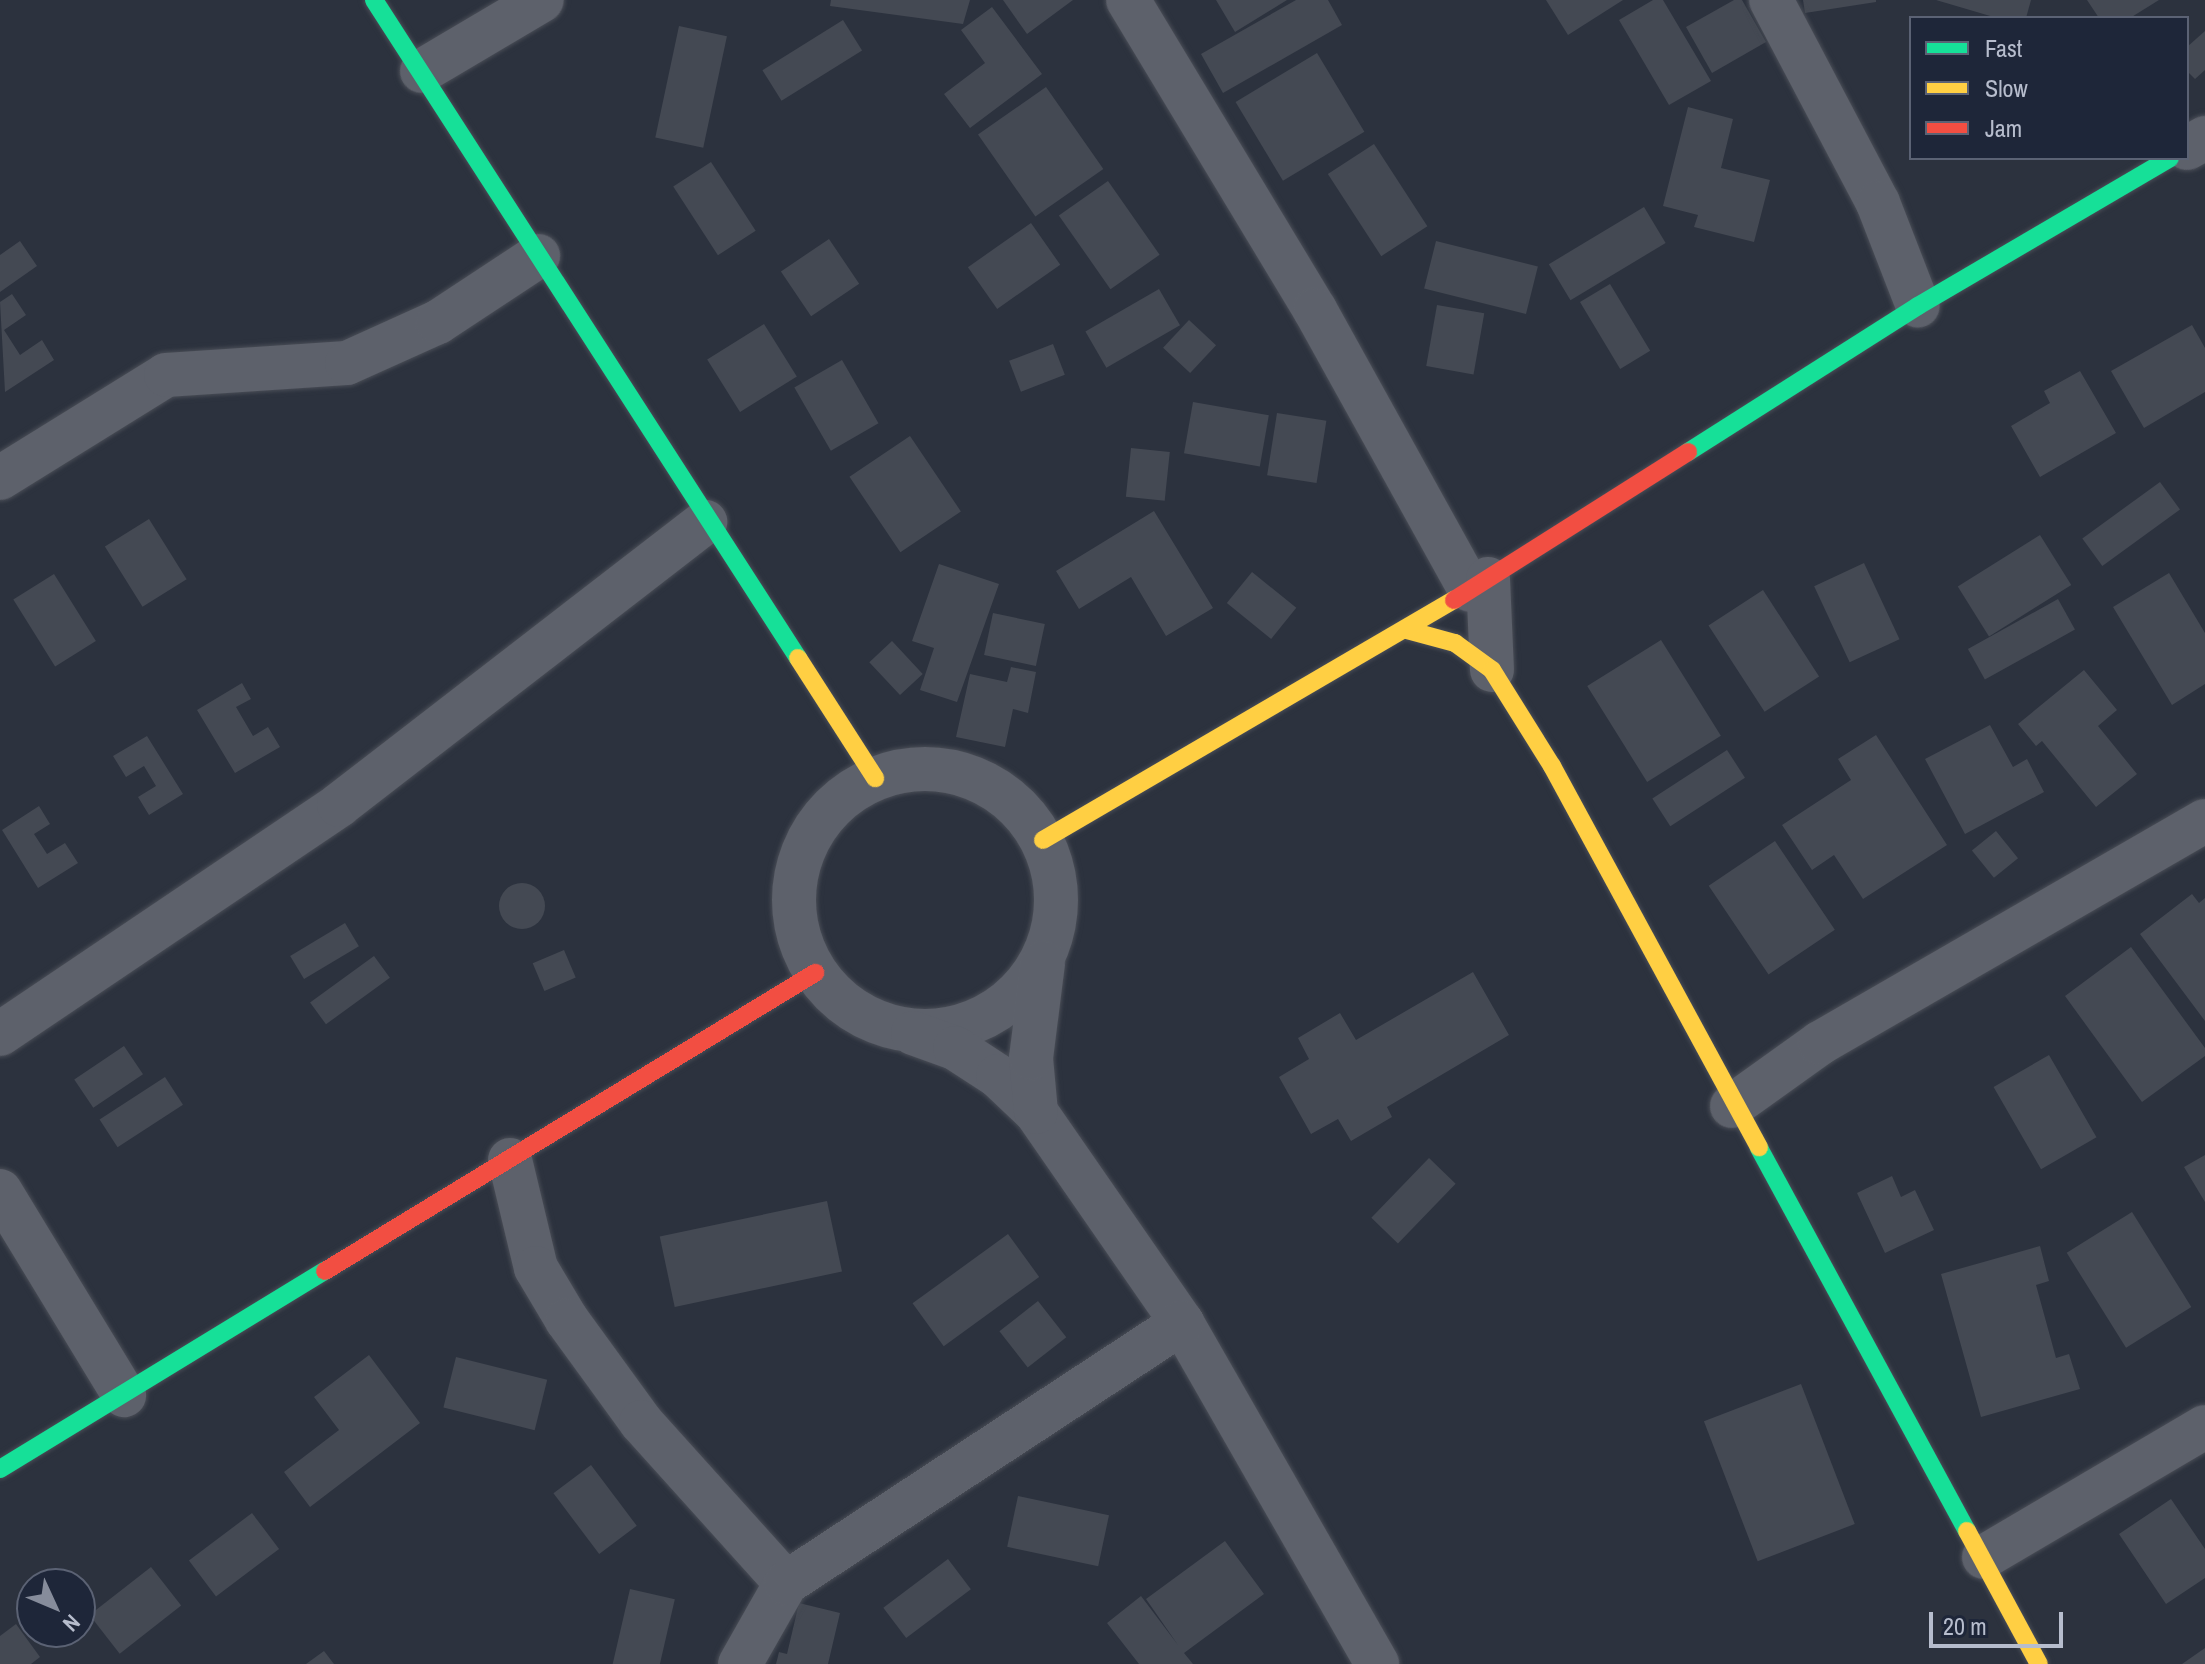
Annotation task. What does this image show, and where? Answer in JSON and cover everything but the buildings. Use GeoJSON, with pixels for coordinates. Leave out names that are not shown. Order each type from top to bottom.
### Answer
{"type":"FeatureCollection","features":[{"type":"Feature","properties":{"kind":"street"},"geometry":{"type":"LineString","coordinates":[[374,0],[422,71],[705,522],[875,778]]}},
{"type":"Feature","properties":{"kind":"street"},"geometry":{"type":"LineString","coordinates":[[422,71],[542,0]]}},
{"type":"Feature","properties":{"kind":"street"},"geometry":{"type":"LineString","coordinates":[[1128,0],[1479,584],[1492,670]]}},
{"type":"Feature","properties":{"kind":"street"},"geometry":{"type":"LineString","coordinates":[[1771,0],[1878,203],[1918,306]]}},
{"type":"Feature","properties":{"kind":"street"},"geometry":{"type":"LineString","coordinates":[[1043,840],[1407,630],[1918,306],[2167,160]]}},
{"type":"Feature","properties":{"kind":"street"},"geometry":{"type":"LineString","coordinates":[[0,478],[166,375],[347,363],[438,322],[538,256]]}},
{"type":"Feature","properties":{"kind":"street"},"geometry":{"type":"LineString","coordinates":[[0,1034],[339,805],[705,522]]}},
{"type":"Feature","properties":{"kind":"street"},"geometry":{"type":"LineString","coordinates":[[1407,630],[1455,643],[1492,670],[1552,766],[1732,1106],[1984,1557],[2039,1664]]}},
{"type":"Feature","properties":{"kind":"street"},"geometry":{"type":"LineString","coordinates":[[1036,1112],[1034,1005],[1057,896],[1043,840],[1008,796],[958,772],[916,769],[875,778],[823,818],[795,878],[800,944],[815,973],[854,1012],[955,1048],[1036,1112],[1182,1323],[1377,1664]]}},
{"type":"Feature","properties":{"kind":"street"},"geometry":{"type":"LineString","coordinates":[[1732,1106],[1820,1043],[2205,821]]}},
{"type":"Feature","properties":{"kind":"street"},"geometry":{"type":"LineString","coordinates":[[907,1030],[962,1027],[988,1015],[1022,989],[1046,952]]}},
{"type":"Feature","properties":{"kind":"street"},"geometry":{"type":"LineString","coordinates":[[0,1469],[815,973]]}},
{"type":"Feature","properties":{"kind":"street"},"geometry":{"type":"LineString","coordinates":[[510,1160],[536,1268],[567,1320],[641,1422],[786,1583]]}},
{"type":"Feature","properties":{"kind":"street"},"geometry":{"type":"LineString","coordinates":[[0,1191],[124,1395]]}},
{"type":"Feature","properties":{"kind":"street"},"geometry":{"type":"LineString","coordinates":[[740,1664],[786,1583],[1182,1323]]}},
{"type":"Feature","properties":{"kind":"street"},"geometry":{"type":"LineString","coordinates":[[1984,1557],[2205,1427]]}},
{"type":"Feature","properties":{"kind":"traffic: fast"},"geometry":{"type":"LineString","coordinates":[[374,0],[798,658]]}},
{"type":"Feature","properties":{"kind":"traffic: fast"},"geometry":{"type":"LineString","coordinates":[[1688,452],[1918,306],[2167,160]]}},
{"type":"Feature","properties":{"kind":"traffic: fast"},"geometry":{"type":"LineString","coordinates":[[1759,1148],[1967,1531]]}},
{"type":"Feature","properties":{"kind":"traffic: fast"},"geometry":{"type":"LineString","coordinates":[[0,1469],[325,1271]]}},
{"type":"Feature","properties":{"kind":"traffic: slow"},"geometry":{"type":"LineString","coordinates":[[1043,840],[1454,600]]}},
{"type":"Feature","properties":{"kind":"traffic: slow"},"geometry":{"type":"LineString","coordinates":[[1407,630],[1455,643],[1492,670],[1552,766],[1759,1148]]}},
{"type":"Feature","properties":{"kind":"traffic: slow"},"geometry":{"type":"LineString","coordinates":[[798,658],[875,778]]}},
{"type":"Feature","properties":{"kind":"traffic: slow"},"geometry":{"type":"LineString","coordinates":[[1967,1531],[2039,1664]]}},
{"type":"Feature","properties":{"kind":"traffic: jam"},"geometry":{"type":"LineString","coordinates":[[1454,600],[1688,452]]}},
{"type":"Feature","properties":{"kind":"traffic: jam"},"geometry":{"type":"LineString","coordinates":[[325,1271],[815,973]]}}]}
